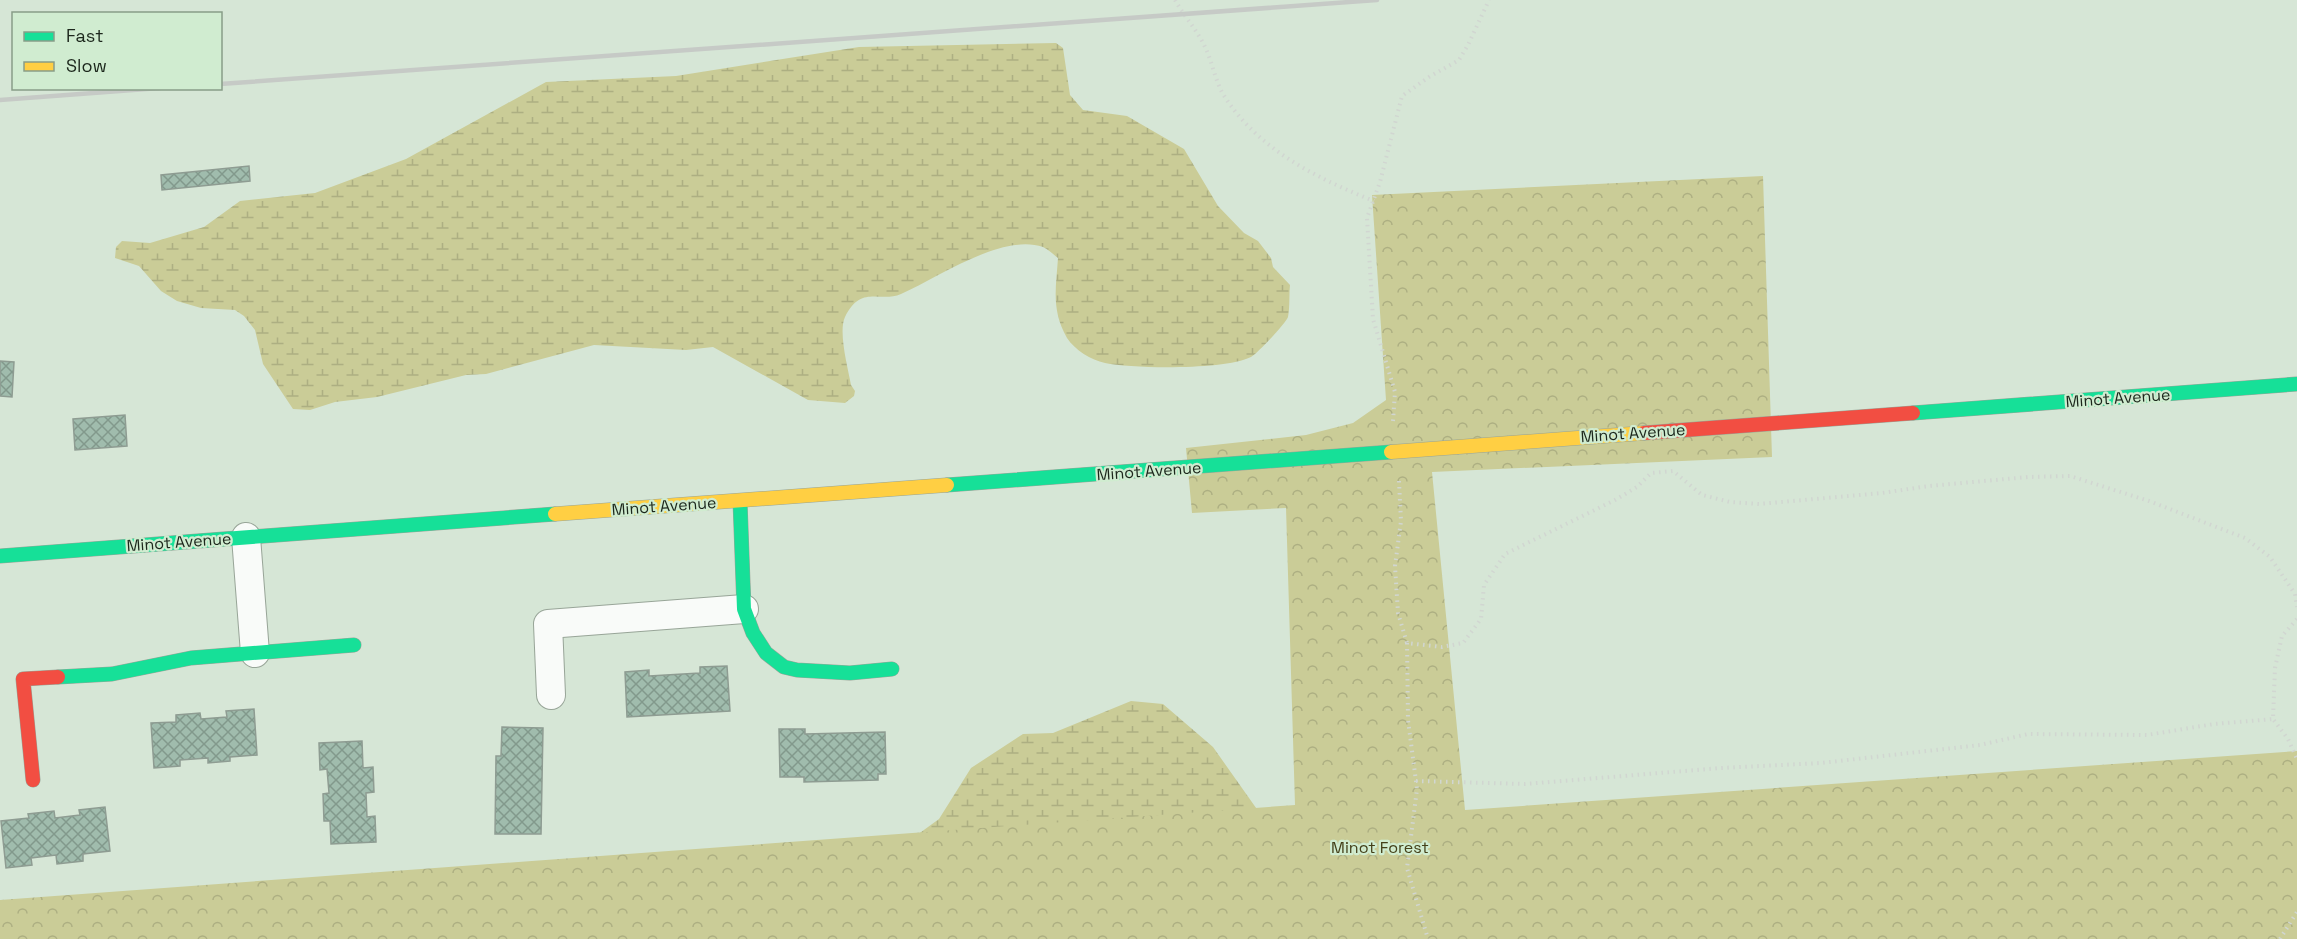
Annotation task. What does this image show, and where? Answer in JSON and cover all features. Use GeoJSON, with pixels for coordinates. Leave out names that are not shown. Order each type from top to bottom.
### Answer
{"type":"FeatureCollection","features":[{"type":"Feature","properties":{"kind":"main road","name":"Minot Avenue"},"geometry":{"type":"LineString","coordinates":[[0,556],[2297,384]]}},
{"type":"Feature","properties":{"kind":"main road"},"geometry":{"type":"LineString","coordinates":[[740,501],[744,609],[759,644],[774,661],[784,667],[797,670],[850,673],[892,669]]}},
{"type":"Feature","properties":{"kind":"main road"},"geometry":{"type":"LineString","coordinates":[[33,780],[23,679],[112,674],[191,658],[354,645]]}},
{"type":"Feature","properties":{"kind":"street"},"geometry":{"type":"LineString","coordinates":[[246,537],[255,653]]}},
{"type":"Feature","properties":{"kind":"street"},"geometry":{"type":"LineString","coordinates":[[551,695],[548,624],[744,609]]}},
{"type":"Feature","properties":{"kind":"path"},"geometry":{"type":"LineString","coordinates":[[1175,0],[1204,44],[1222,92],[1263,141],[1302,168],[1374,201]]}},
{"type":"Feature","properties":{"kind":"path"},"geometry":{"type":"LineString","coordinates":[[1428,939],[1407,868],[1417,789],[1407,720],[1407,643],[1398,613],[1395,566],[1401,521],[1398,497],[1400,452],[1392,424],[1395,392],[1373,319],[1367,218],[1374,201],[1402,96],[1459,60],[1489,0]]}},
{"type":"Feature","properties":{"kind":"path"},"geometry":{"type":"LineString","coordinates":[[1407,643],[1442,647],[1463,643],[1481,619],[1484,585],[1505,554],[1615,500],[1637,487],[1651,473],[1673,471],[1702,495],[1730,502],[1759,504],[2028,477],[2070,476],[2149,501],[2245,538],[2270,557],[2295,594],[2297,607]]}},
{"type":"Feature","properties":{"kind":"path"},"geometry":{"type":"LineString","coordinates":[[2297,619],[2282,636],[2275,668],[2273,719],[2288,739],[2297,759]]}},
{"type":"Feature","properties":{"kind":"path"},"geometry":{"type":"LineString","coordinates":[[1416,781],[1525,784],[1721,768],[1821,763],[1980,745],[2028,734],[2147,735],[2214,724],[2273,719]]}},
{"type":"Feature","properties":{"kind":"path"},"geometry":{"type":"LineString","coordinates":[[2280,939],[2297,912]]}},
{"type":"Feature","properties":{"kind":"green space"},"geometry":{"type":"Polygon","coordinates":[[[1056,43],[1063,48],[1070,95],[1083,110],[1127,116],[1184,149],[1218,206],[1244,233],[1258,241],[1271,258],[1273,267],[1290,285],[1288,317],[1251,357],[1221,364],[1157,367],[1105,363],[1089,357],[1070,342],[1062,328],[1056,299],[1058,258],[1043,247],[1026,244],[1008,246],[989,252],[970,259],[901,294],[871,296],[858,301],[851,307],[843,324],[843,341],[851,385],[855,391],[854,396],[845,403],[808,400],[713,347],[686,350],[594,345],[486,374],[466,375],[377,397],[335,402],[310,410],[293,409],[263,364],[255,330],[244,316],[235,310],[201,308],[177,301],[161,291],[139,266],[115,258],[116,247],[122,241],[150,243],[204,227],[240,201],[315,193],[406,159],[546,82],[676,76],[859,47],[1056,43]]]}},
{"type":"Feature","properties":{"kind":"green space","name":"Minot Forest"},"geometry":{"type":"Polygon","coordinates":[[[1763,176],[1772,457],[1432,472],[1465,810],[2297,751],[2297,939],[0,939],[0,900],[1295,805],[1286,508],[1192,513],[1186,448],[1306,435],[1353,423],[1386,400],[1372,195],[1763,176]]]}},
{"type":"Feature","properties":{"kind":"green space"},"geometry":{"type":"Polygon","coordinates":[[[1131,701],[1163,704],[1213,747],[1273,832],[1360,939],[846,939],[906,843],[939,819],[971,768],[1023,734],[1053,733],[1131,701]]]}},
{"type":"Feature","properties":{"kind":"building"},"geometry":{"type":"Polygon","coordinates":[[[249,166],[250,181],[162,190],[161,175],[249,166]]]}},
{"type":"Feature","properties":{"kind":"building"},"geometry":{"type":"Polygon","coordinates":[[[0,361],[14,362],[12,397],[0,396],[0,361]]]}},
{"type":"Feature","properties":{"kind":"building"},"geometry":{"type":"Polygon","coordinates":[[[125,415],[127,446],[75,450],[73,419],[125,415]]]}},
{"type":"Feature","properties":{"kind":"building"},"geometry":{"type":"Polygon","coordinates":[[[727,666],[730,711],[627,717],[625,672],[649,670],[649,676],[700,673],[700,667],[727,666]]]}},
{"type":"Feature","properties":{"kind":"building"},"geometry":{"type":"Polygon","coordinates":[[[254,709],[257,755],[230,757],[230,761],[208,763],[208,758],[180,760],[180,766],[154,768],[151,723],[176,722],[176,715],[200,713],[201,719],[227,717],[226,711],[254,709]]]}},
{"type":"Feature","properties":{"kind":"building"},"geometry":{"type":"Polygon","coordinates":[[[502,727],[543,728],[541,834],[495,834],[496,756],[501,756],[502,727]]]}},
{"type":"Feature","properties":{"kind":"building"},"geometry":{"type":"Polygon","coordinates":[[[779,729],[805,729],[805,734],[885,732],[886,774],[878,774],[878,780],[804,782],[804,777],[780,777],[779,729]]]}},
{"type":"Feature","properties":{"kind":"building"},"geometry":{"type":"Polygon","coordinates":[[[362,741],[363,768],[373,767],[374,792],[366,793],[367,817],[375,816],[376,842],[331,844],[330,821],[324,821],[323,794],[329,793],[327,769],[320,770],[319,743],[362,741]]]}},
{"type":"Feature","properties":{"kind":"building"},"geometry":{"type":"Polygon","coordinates":[[[105,807],[110,851],[83,854],[83,861],[57,864],[56,855],[31,858],[32,865],[6,868],[1,821],[29,818],[28,814],[54,811],[55,818],[80,815],[79,810],[105,807]]]}},
{"type":"Feature","properties":{"kind":"railway"},"geometry":{"type":"LineString","coordinates":[[222,84],[1377,0]]}},
{"type":"Feature","properties":{"kind":"railway"},"geometry":{"type":"LineString","coordinates":[[0,100],[133,90]]}},
{"type":"Feature","properties":{"kind":"traffic: fast"},"geometry":{"type":"LineString","coordinates":[[1913,413],[2297,384]]}},
{"type":"Feature","properties":{"kind":"traffic: fast"},"geometry":{"type":"LineString","coordinates":[[947,485],[1391,452]]}},
{"type":"Feature","properties":{"kind":"traffic: fast"},"geometry":{"type":"LineString","coordinates":[[740,501],[744,609],[753,633],[766,653],[784,667],[797,670],[850,673],[892,669]]}},
{"type":"Feature","properties":{"kind":"traffic: fast"},"geometry":{"type":"LineString","coordinates":[[0,556],[555,514]]}},
{"type":"Feature","properties":{"kind":"traffic: fast"},"geometry":{"type":"LineString","coordinates":[[58,677],[112,674],[191,658],[354,645]]}},
{"type":"Feature","properties":{"kind":"traffic: slow"},"geometry":{"type":"LineString","coordinates":[[1391,452],[1644,433]]}},
{"type":"Feature","properties":{"kind":"traffic: slow"},"geometry":{"type":"LineString","coordinates":[[555,514],[947,485]]}},
{"type":"Feature","properties":{"kind":"traffic: jam"},"geometry":{"type":"LineString","coordinates":[[1644,433],[1913,413]]}},
{"type":"Feature","properties":{"kind":"traffic: jam"},"geometry":{"type":"LineString","coordinates":[[33,780],[23,679],[58,677]]}}]}
